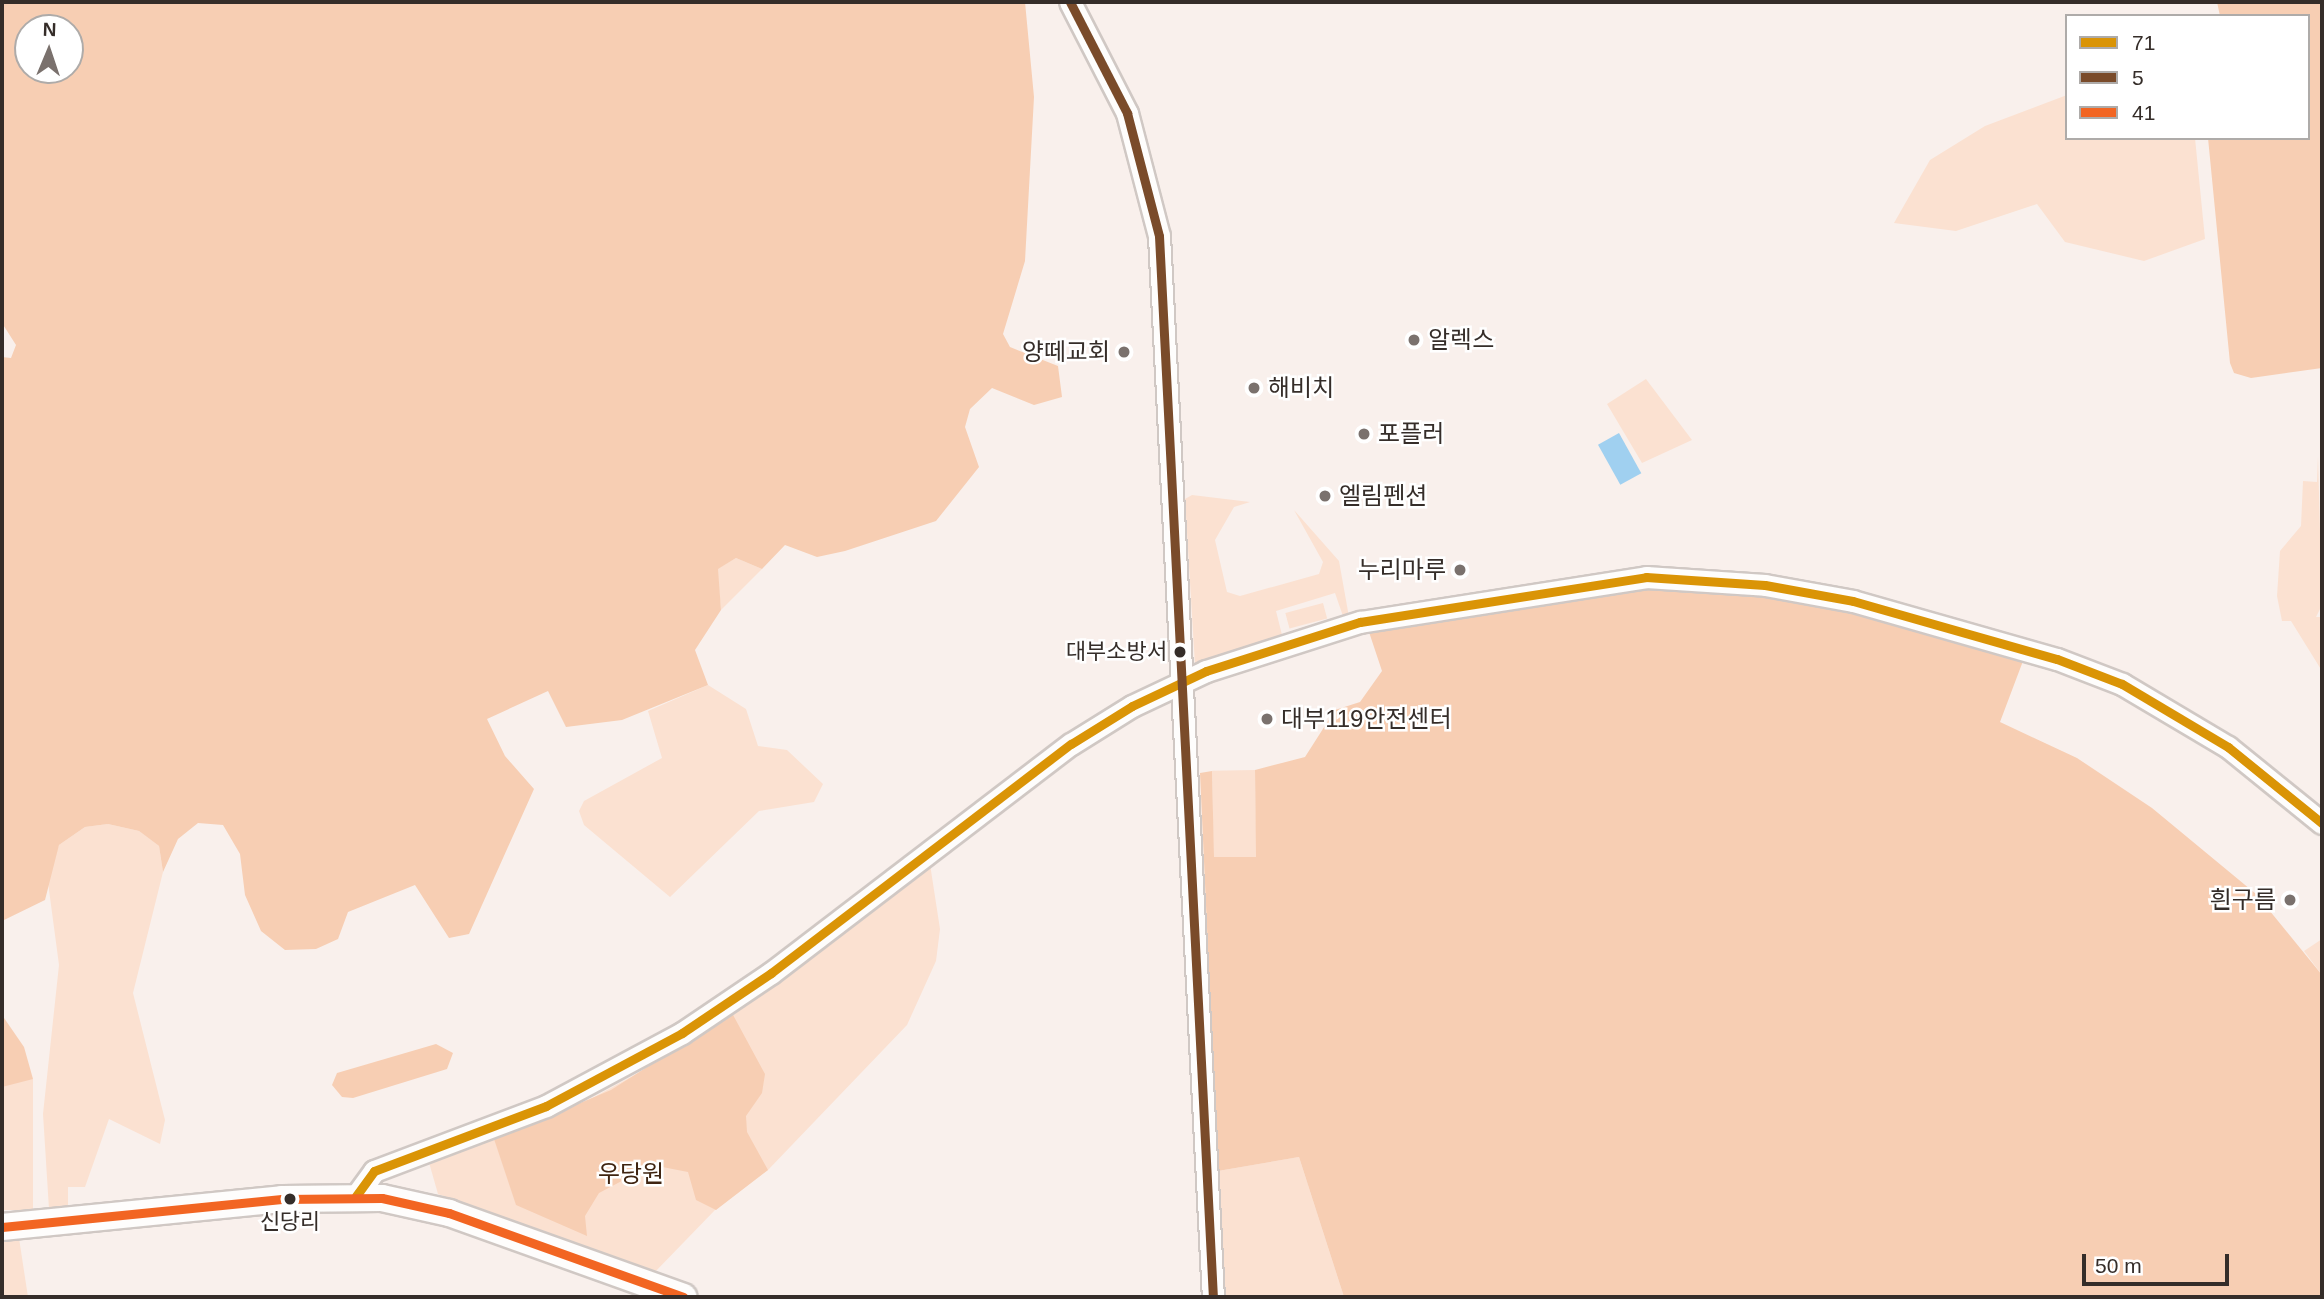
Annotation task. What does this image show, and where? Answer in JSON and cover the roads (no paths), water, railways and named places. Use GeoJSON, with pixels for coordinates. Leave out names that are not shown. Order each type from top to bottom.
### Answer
{"type":"FeatureCollection","features":[{"type":"Feature","properties":{"kind":"main road"},"geometry":{"type":"LineString","coordinates":[[2,1227],[356,1196],[449,1213],[683,1297]]}},
{"type":"Feature","properties":{"kind":"street"},"geometry":{"type":"LineString","coordinates":[[1070,2],[1127,113],[1159,236],[1213,1297]]}},
{"type":"Feature","properties":{"kind":"street"},"geometry":{"type":"LineString","coordinates":[[356,1196],[374,1171],[546,1106],[682,1033],[771,974],[1071,744],[1183,681],[1334,629],[1508,597],[1646,577],[1765,585],[1853,601],[2094,672],[2228,747],[2322,822]]}},
{"type":"Feature","properties":{"kind":"water"},"geometry":{"type":"Polygon","coordinates":[[[1619,433],[1641,473],[1620,485],[1598,445],[1619,433]]]}},
{"type":"Feature","properties":{"kind":"place","name":"알렉스"},"geometry":{"type":"Point","coordinates":[1414,340]}},
{"type":"Feature","properties":{"kind":"place","name":"양떼교회"},"geometry":{"type":"Point","coordinates":[1124,352]}},
{"type":"Feature","properties":{"kind":"place","name":"해비치"},"geometry":{"type":"Point","coordinates":[1254,388]}},
{"type":"Feature","properties":{"kind":"place","name":"포플러"},"geometry":{"type":"Point","coordinates":[1364,434]}},
{"type":"Feature","properties":{"kind":"place","name":"엘림펜션"},"geometry":{"type":"Point","coordinates":[1325,496]}},
{"type":"Feature","properties":{"kind":"place","name":"누리마루"},"geometry":{"type":"Point","coordinates":[1460,570]}},
{"type":"Feature","properties":{"kind":"place","name":"대부소방서"},"geometry":{"type":"Point","coordinates":[1180,652]}},
{"type":"Feature","properties":{"kind":"place","name":"대부119안전센터"},"geometry":{"type":"Point","coordinates":[1267,719]}},
{"type":"Feature","properties":{"kind":"place","name":"흰구름"},"geometry":{"type":"Point","coordinates":[2290,900]}},
{"type":"Feature","properties":{"kind":"place","name":"신당리"},"geometry":{"type":"Point","coordinates":[290,1199]}},
{"type":"Feature","properties":{"kind":"park label","name":"우당원"},"geometry":{"type":"Point","coordinates":[631,1174]}}]}
